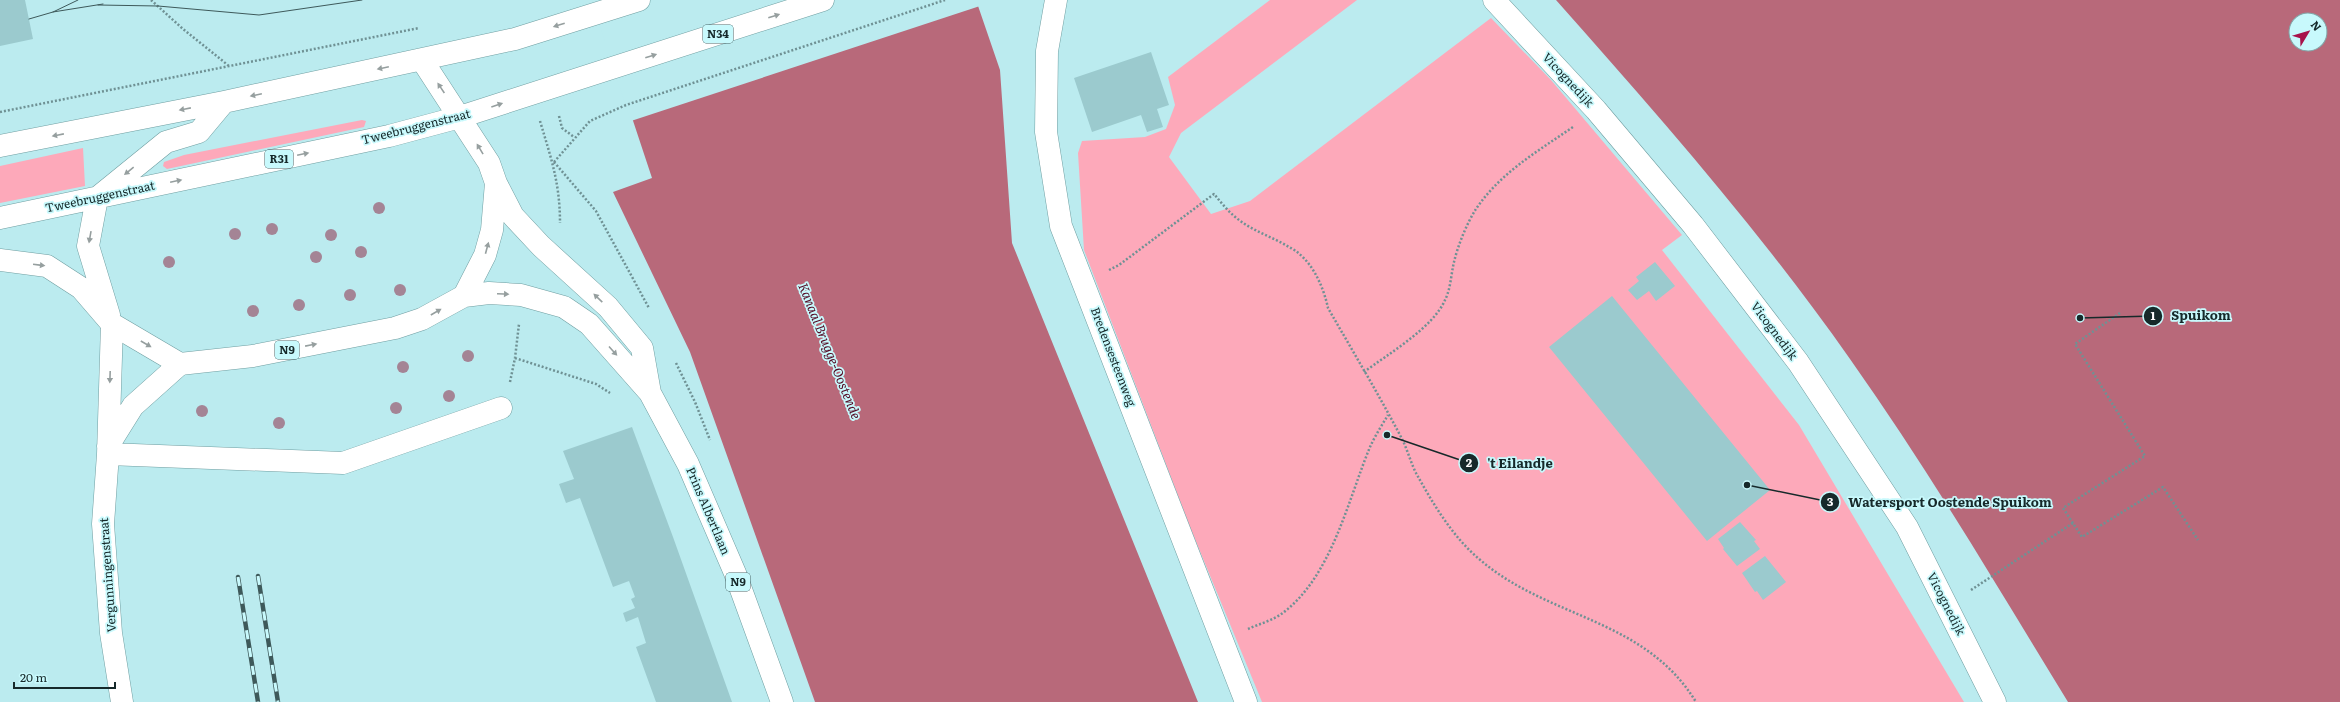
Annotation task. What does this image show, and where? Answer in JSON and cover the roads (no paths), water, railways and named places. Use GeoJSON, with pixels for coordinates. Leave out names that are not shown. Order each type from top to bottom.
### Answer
{"type":"FeatureCollection","features":[{"type":"Feature","properties":{"kind":"main road"},"geometry":{"type":"LineString","coordinates":[[0,146],[224,102],[515,39],[639,0]]}},
{"type":"Feature","properties":{"kind":"main road","name":"Tweebruggenstraat"},"geometry":{"type":"LineString","coordinates":[[0,218],[389,136],[460,117],[614,69],[823,0]]}},
{"type":"Feature","properties":{"kind":"main road","name":"Bredensesteenweg"},"geometry":{"type":"LineString","coordinates":[[1056,0],[1047,51],[1046,132],[1061,226],[1246,702]]}},
{"type":"Feature","properties":{"kind":"main road","name":"Vicognedijk"},"geometry":{"type":"LineString","coordinates":[[1494,0],[1596,110],[1693,225],[1798,362],[1907,527],[1995,702]]}},
{"type":"Feature","properties":{"kind":"main road","name":"Prins Albertlaan"},"geometry":{"type":"LineString","coordinates":[[422,60],[460,117],[488,163],[496,183],[513,216],[541,246],[608,307],[642,348],[650,393]]}},
{"type":"Feature","properties":{"kind":"main road"},"geometry":{"type":"LineString","coordinates":[[97,198],[166,142],[199,132],[224,102]]}},
{"type":"Feature","properties":{"kind":"main road"},"geometry":{"type":"LineString","coordinates":[[464,296],[485,255],[492,230],[496,183]]}},
{"type":"Feature","properties":{"kind":"main road","name":"Vergunningenstraat"},"geometry":{"type":"LineString","coordinates":[[97,198],[88,246],[112,324],[108,450],[103,524],[111,633],[122,702]]}},
{"type":"Feature","properties":{"kind":"main road"},"geometry":{"type":"LineString","coordinates":[[0,260],[47,266],[81,288],[112,324],[180,364]]}},
{"type":"Feature","properties":{"kind":"main road","name":"Prins Albertlaan"},"geometry":{"type":"LineString","coordinates":[[464,296],[489,293],[522,295],[564,307],[589,324],[650,393],[688,464],[735,573],[782,702]]}},
{"type":"Feature","properties":{"kind":"main road","name":"N9"},"geometry":{"type":"LineString","coordinates":[[180,364],[253,356],[396,328],[422,319],[464,296]]}},
{"type":"Feature","properties":{"kind":"main road","name":"Vergunningenstraat"},"geometry":{"type":"LineString","coordinates":[[108,450],[133,406],[180,364]]}},
{"type":"Feature","properties":{"kind":"main road"},"geometry":{"type":"LineString","coordinates":[[108,450],[343,463],[501,408]]}},
{"type":"Feature","properties":{"kind":"water","name":"Kanaal Brugge-Oostende"},"geometry":{"type":"Polygon","coordinates":[[[593,0],[976,0],[1000,70],[1012,243],[1198,702],[815,702],[690,352],[613,192],[652,178],[593,0]]]}},
{"type":"Feature","properties":{"kind":"water"},"geometry":{"type":"Polygon","coordinates":[[[1556,0],[2340,0],[2340,702],[2068,702],[1935,485],[1850,359],[1745,220],[1556,0]]]}},
{"type":"Feature","properties":{"kind":"tram line"},"geometry":{"type":"LineString","coordinates":[[29,19],[53,12],[78,0]]}},
{"type":"Feature","properties":{"kind":"tram line"},"geometry":{"type":"LineString","coordinates":[[98,5],[158,6],[259,15],[362,0]]}},
{"type":"Feature","properties":{"kind":"tram line"},"geometry":{"type":"LineString","coordinates":[[53,12],[103,4]]}},
{"type":"Feature","properties":{"kind":"railway"},"geometry":{"type":"LineString","coordinates":[[258,576],[278,702]]}},
{"type":"Feature","properties":{"kind":"railway"},"geometry":{"type":"LineString","coordinates":[[238,577],[258,702]]}},
{"type":"Feature","properties":{"kind":"place","name":"Spuikom"},"geometry":{"type":"Point","coordinates":[2080,318]}},
{"type":"Feature","properties":{"kind":"place","name":"'t Eilandje"},"geometry":{"type":"Point","coordinates":[1387,435]}},
{"type":"Feature","properties":{"kind":"place","name":"Watersport Oostende Spuikom"},"geometry":{"type":"Point","coordinates":[1747,485]}}]}
